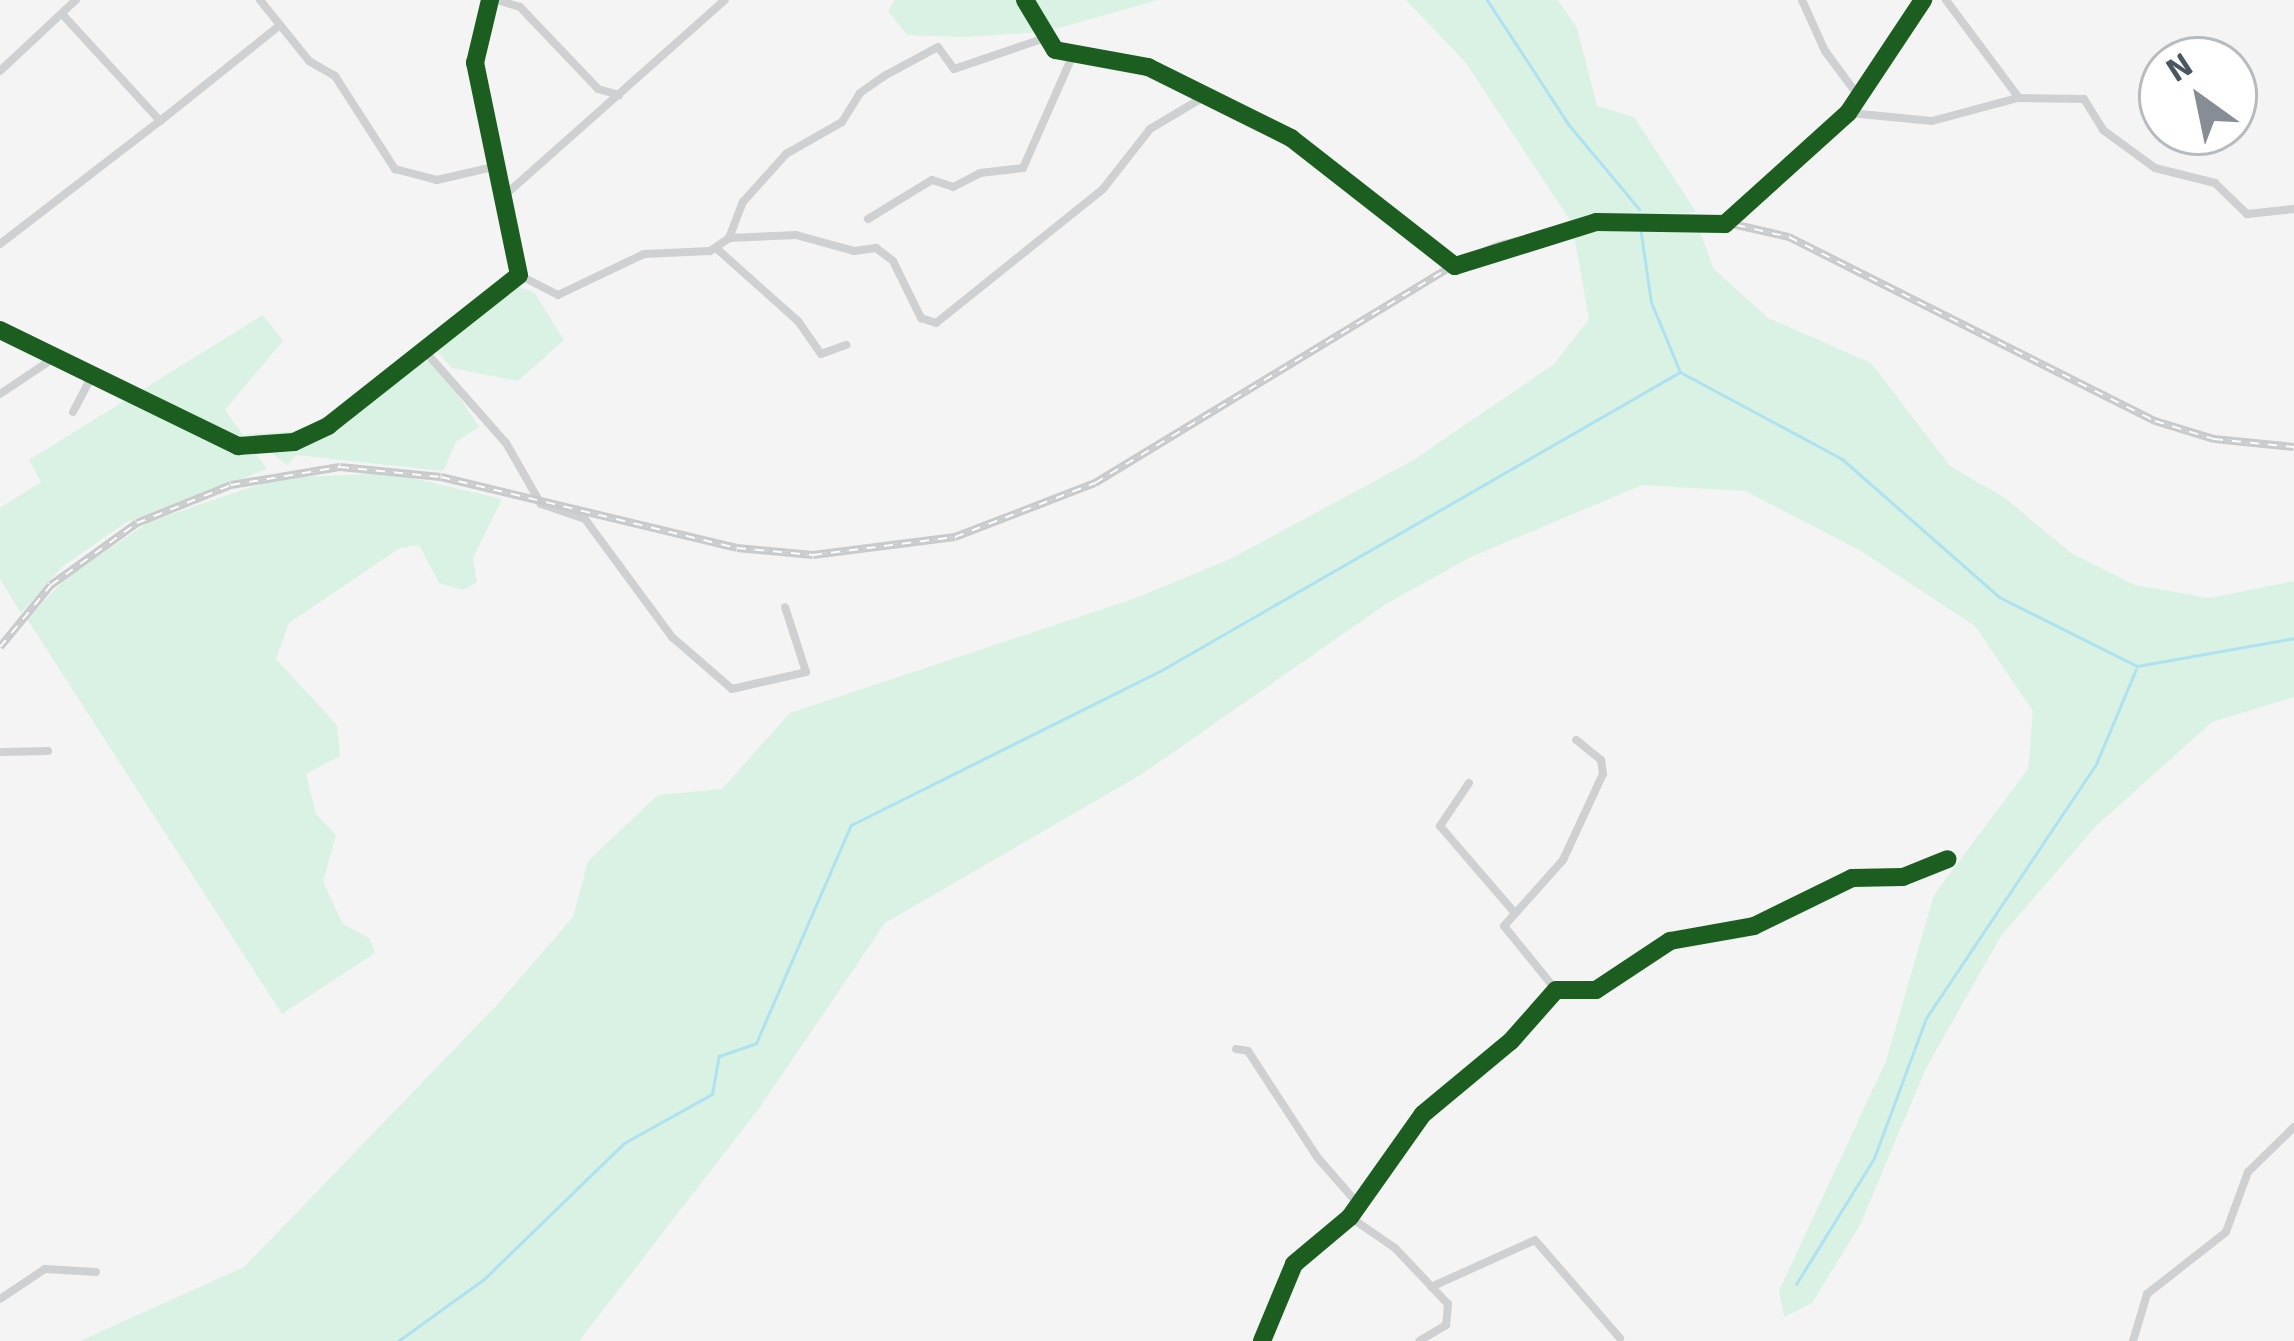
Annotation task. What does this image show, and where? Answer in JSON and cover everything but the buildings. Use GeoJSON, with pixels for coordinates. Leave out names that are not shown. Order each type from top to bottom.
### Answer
{"type":"FeatureCollection","features":[{"type":"Feature","properties":{"kind":"street"},"geometry":{"type":"LineString","coordinates":[[0,71],[76,0]]}},
{"type":"Feature","properties":{"kind":"street"},"geometry":{"type":"LineString","coordinates":[[260,0],[314,66],[335,76],[395,169],[437,180],[493,167]]}},
{"type":"Feature","properties":{"kind":"street"},"geometry":{"type":"LineString","coordinates":[[519,275],[504,196],[493,167],[474,52],[494,0],[520,7],[598,88],[619,95]]}},
{"type":"Feature","properties":{"kind":"street"},"geometry":{"type":"LineString","coordinates":[[504,196],[725,0]]}},
{"type":"Feature","properties":{"kind":"street"},"geometry":{"type":"LineString","coordinates":[[1025,0],[1045,38],[1072,58],[1128,61],[1207,95],[1308,149],[1455,266],[1584,224],[1725,224],[1848,113],[1923,0]]}},
{"type":"Feature","properties":{"kind":"street"},"geometry":{"type":"LineString","coordinates":[[1802,0],[1825,51],[1860,98]]}},
{"type":"Feature","properties":{"kind":"street"},"geometry":{"type":"LineString","coordinates":[[1946,0],[2019,98]]}},
{"type":"Feature","properties":{"kind":"street"},"geometry":{"type":"LineString","coordinates":[[63,15],[160,121]]}},
{"type":"Feature","properties":{"kind":"street"},"geometry":{"type":"LineString","coordinates":[[0,244],[279,26]]}},
{"type":"Feature","properties":{"kind":"street"},"geometry":{"type":"LineString","coordinates":[[519,275],[558,295],[644,254],[716,248],[729,238],[758,185],[793,148],[848,117],[873,83],[938,47],[953,69],[1045,38]]}},
{"type":"Feature","properties":{"kind":"street"},"geometry":{"type":"LineString","coordinates":[[868,218],[932,180],[953,187],[985,172],[1023,168],[1072,58]]}},
{"type":"Feature","properties":{"kind":"street"},"geometry":{"type":"LineString","coordinates":[[729,238],[796,235],[850,250],[874,247],[893,261],[921,318],[936,323],[1103,189],[1150,129],[1207,95]]}},
{"type":"Feature","properties":{"kind":"street"},"geometry":{"type":"LineString","coordinates":[[1848,113],[1932,121],[2019,98],[2084,99],[2104,130],[2155,168],[2215,184],[2247,214],[2294,209]]}},
{"type":"Feature","properties":{"kind":"street"},"geometry":{"type":"LineString","coordinates":[[716,248],[798,321],[820,353],[846,345]]}},
{"type":"Feature","properties":{"kind":"street"},"geometry":{"type":"LineString","coordinates":[[0,330],[216,438],[260,448],[320,431],[519,275]]}},
{"type":"Feature","properties":{"kind":"street"},"geometry":{"type":"LineString","coordinates":[[421,350],[503,439],[541,504],[585,519],[672,637],[732,689],[806,672],[785,607]]}},
{"type":"Feature","properties":{"kind":"street"},"geometry":{"type":"LineString","coordinates":[[0,394],[55,357]]}},
{"type":"Feature","properties":{"kind":"street"},"geometry":{"type":"LineString","coordinates":[[73,412],[92,376]]}},
{"type":"Feature","properties":{"kind":"street"},"geometry":{"type":"LineString","coordinates":[[1556,990],[1505,932],[1513,911],[1564,860],[1604,770],[1576,740]]}},
{"type":"Feature","properties":{"kind":"street"},"geometry":{"type":"LineString","coordinates":[[0,752],[48,752]]}},
{"type":"Feature","properties":{"kind":"street"},"geometry":{"type":"LineString","coordinates":[[1469,783],[1440,826],[1513,911]]}},
{"type":"Feature","properties":{"kind":"street"},"geometry":{"type":"LineString","coordinates":[[1262,1341],[1285,1275],[1350,1217],[1423,1114],[1511,1041],[1556,990],[1596,990],[1670,940],[1754,926],[1852,878],[1904,877],[1948,859]]}},
{"type":"Feature","properties":{"kind":"street"},"geometry":{"type":"LineString","coordinates":[[1236,1048],[1248,1052],[1317,1157],[1358,1204]]}},
{"type":"Feature","properties":{"kind":"street"},"geometry":{"type":"LineString","coordinates":[[2133,1341],[2147,1294],[2226,1232],[2248,1172],[2294,1127]]}},
{"type":"Feature","properties":{"kind":"street"},"geometry":{"type":"LineString","coordinates":[[1350,1217],[1395,1248],[1431,1287],[1451,1318],[1419,1341]]}},
{"type":"Feature","properties":{"kind":"street"},"geometry":{"type":"LineString","coordinates":[[1431,1287],[1535,1240],[1620,1339]]}},
{"type":"Feature","properties":{"kind":"street"},"geometry":{"type":"LineString","coordinates":[[0,1299],[45,1269],[97,1272]]}},
{"type":"Feature","properties":{"kind":"green space"},"geometry":{"type":"Polygon","coordinates":[[[895,0],[1158,0],[1044,32],[963,37],[907,35],[888,11],[895,0]]]}},
{"type":"Feature","properties":{"kind":"green space"},"geometry":{"type":"Polygon","coordinates":[[[1406,0],[1558,0],[1577,28],[1597,106],[1634,117],[1696,212],[1570,220],[1466,63],[1406,0]]]}},
{"type":"Feature","properties":{"kind":"green space"},"geometry":{"type":"Polygon","coordinates":[[[1608,223],[1697,224],[1714,269],[1768,318],[1871,363],[1950,466],[2005,498],[2071,553],[2135,585],[2209,598],[2294,581],[2294,697],[2212,722],[2096,826],[2001,936],[1926,1068],[1860,1225],[1812,1303],[1784,1317],[1779,1291],[1886,1061],[1934,895],[2028,769],[2033,711],[1975,626],[1861,551],[1745,491],[1642,485],[1471,557],[1386,604],[1142,774],[885,923],[760,1107],[579,1341],[80,1341],[244,1267],[496,1006],[573,917],[588,861],[658,795],[722,789],[790,713],[1139,597],[1232,558],[1412,461],[1554,364],[1589,319],[1573,230],[1608,223]]]}},
{"type":"Feature","properties":{"kind":"green space"},"geometry":{"type":"Polygon","coordinates":[[[513,285],[534,292],[564,340],[518,381],[452,368],[434,348],[513,285]]]}},
{"type":"Feature","properties":{"kind":"green space"},"geometry":{"type":"Polygon","coordinates":[[[263,315],[283,341],[225,410],[267,469],[125,523],[62,567],[21,613],[0,579],[0,508],[41,482],[29,460],[263,315]]]}},
{"type":"Feature","properties":{"kind":"green space"},"geometry":{"type":"Polygon","coordinates":[[[418,351],[435,360],[479,427],[456,442],[443,471],[296,455],[287,465],[246,434],[307,431],[299,449],[418,351]]]}},
{"type":"Feature","properties":{"kind":"green space"},"geometry":{"type":"Polygon","coordinates":[[[391,473],[502,499],[473,558],[477,582],[463,590],[439,583],[419,545],[400,548],[289,623],[276,659],[337,725],[340,756],[306,774],[316,814],[336,835],[323,882],[343,924],[369,938],[375,953],[282,1014],[27,619],[67,577],[149,522],[278,478],[391,473]]]}},
{"type":"Feature","properties":{"kind":"waterway"},"geometry":{"type":"LineString","coordinates":[[1487,0],[1568,124],[1639,209]]}},
{"type":"Feature","properties":{"kind":"waterway"},"geometry":{"type":"LineString","coordinates":[[1640,227],[1651,302],[1680,372],[1842,459],[1999,597],[2137,666],[2294,638]]}},
{"type":"Feature","properties":{"kind":"waterway"},"geometry":{"type":"LineString","coordinates":[[398,1341],[484,1279],[624,1143],[712,1094],[719,1056],[756,1043],[851,825],[1160,671],[1680,372]]}},
{"type":"Feature","properties":{"kind":"waterway"},"geometry":{"type":"LineString","coordinates":[[1796,1284],[1874,1158],[1926,1018],[2096,764],[2136,669]]}},
{"type":"Feature","properties":{"kind":"railway"},"geometry":{"type":"LineString","coordinates":[[0,647],[51,585],[137,523],[231,485],[340,467],[441,477],[737,548],[813,555],[955,537],[1095,483],[1454,265],[1497,246],[1609,218],[1719,221],[1789,237],[2155,421],[2214,439],[2294,447]]}},
{"type":"Feature","properties":{"kind":"cycle path"},"geometry":{"type":"LineString","coordinates":[[0,330],[238,446],[294,442],[328,426],[519,275],[475,63],[490,0]]}},
{"type":"Feature","properties":{"kind":"cycle path"},"geometry":{"type":"LineString","coordinates":[[1025,0],[1055,50],[1148,67],[1291,138],[1455,266],[1596,222],[1725,224],[1848,113],[1923,0]]}},
{"type":"Feature","properties":{"kind":"cycle path"},"geometry":{"type":"LineString","coordinates":[[1262,1341],[1294,1264],[1350,1217],[1423,1114],[1511,1041],[1556,990],[1596,990],[1670,941],[1754,926],[1852,878],[1903,877],[1948,859]]}}]}
